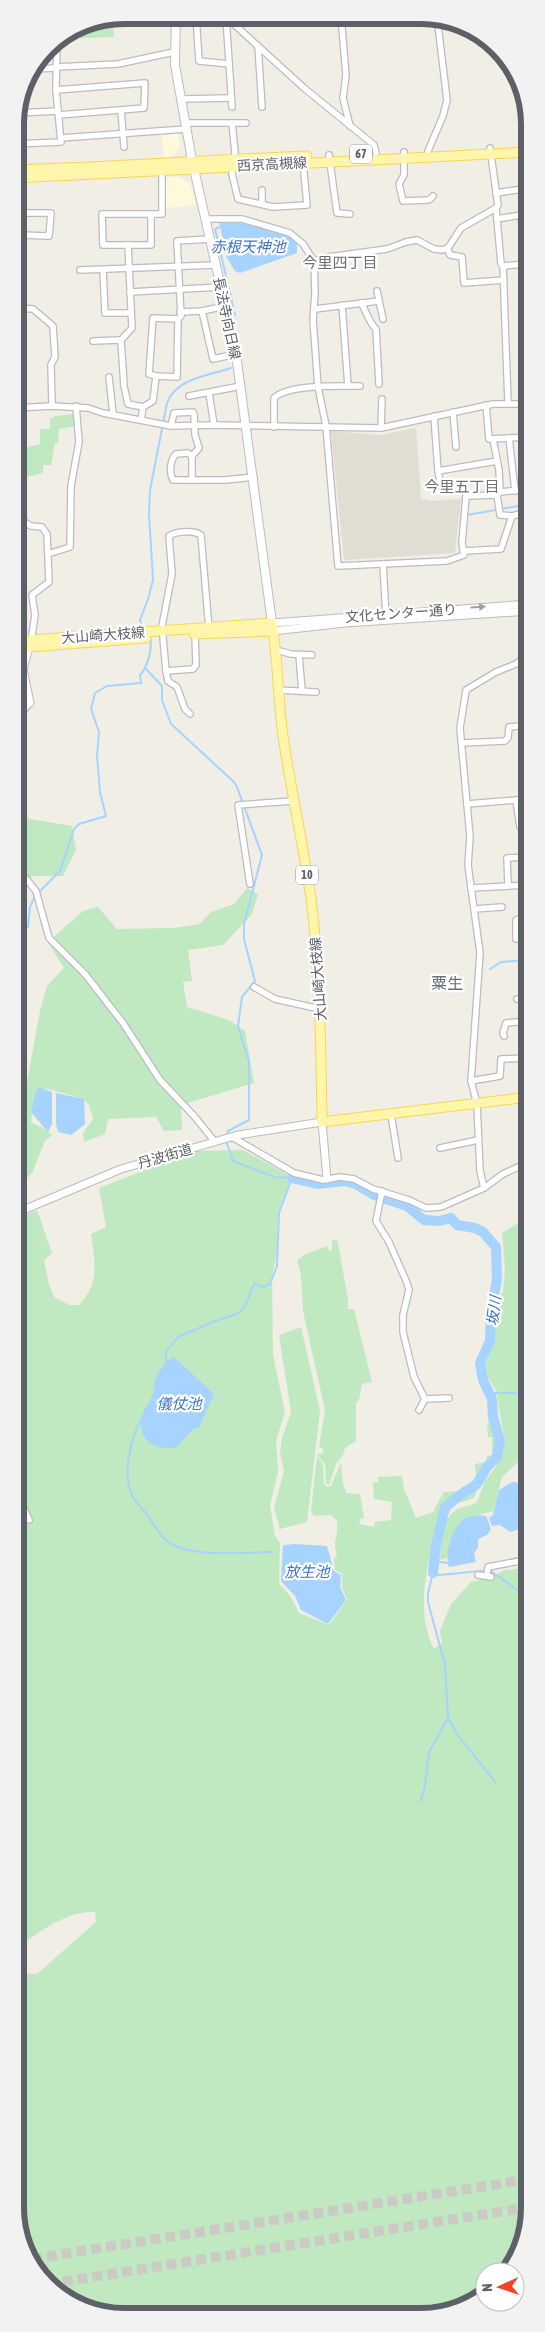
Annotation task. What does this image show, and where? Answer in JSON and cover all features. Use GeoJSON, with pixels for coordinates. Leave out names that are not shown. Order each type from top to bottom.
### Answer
{"type":"FeatureCollection","features":[{"type":"Feature","properties":{"kind":"main road","name":"長法寺向日線"},"geometry":{"type":"LineString","coordinates":[[176,24],[174,52],[181,99],[193,164],[236,354],[273,627]]}},
{"type":"Feature","properties":{"kind":"main road","name":"西京高槻線"},"geometry":{"type":"LineString","coordinates":[[330,158],[376,153],[404,155],[428,152],[521,150]]}},
{"type":"Feature","properties":{"kind":"main road","name":"西京高槻線"},"geometry":{"type":"LineString","coordinates":[[24,177],[119,167],[490,151]]}},
{"type":"Feature","properties":{"kind":"main road","name":"西京高槻線"},"geometry":{"type":"LineString","coordinates":[[24,171],[66,173],[162,171],[193,164]]}},
{"type":"Feature","properties":{"kind":"main road","name":"大山崎大枝線"},"geometry":{"type":"LineString","coordinates":[[24,646],[273,627],[278,690],[293,801],[310,896],[320,1009],[322,1122]]}},
{"type":"Feature","properties":{"kind":"main road","name":"大山崎大枝線"},"geometry":{"type":"LineString","coordinates":[[163,634],[195,634],[209,631]]}},
{"type":"Feature","properties":{"kind":"main road","name":"大山崎大枝線"},"geometry":{"type":"LineString","coordinates":[[24,643],[31,644]]}},
{"type":"Feature","properties":{"kind":"main road"},"geometry":{"type":"LineString","coordinates":[[322,1122],[521,1098]]}},
{"type":"Feature","properties":{"kind":"street"},"geometry":{"type":"LineString","coordinates":[[197,24],[199,61],[229,64]]}},
{"type":"Feature","properties":{"kind":"street"},"geometry":{"type":"LineString","coordinates":[[226,24],[232,107]]}},
{"type":"Feature","properties":{"kind":"street"},"geometry":{"type":"LineString","coordinates":[[235,24],[374,145],[376,153]]}},
{"type":"Feature","properties":{"kind":"street"},"geometry":{"type":"LineString","coordinates":[[342,24],[346,75],[343,98],[350,126]]}},
{"type":"Feature","properties":{"kind":"street"},"geometry":{"type":"LineString","coordinates":[[428,152],[443,116],[447,100],[438,26]]}},
{"type":"Feature","properties":{"kind":"street"},"geometry":{"type":"LineString","coordinates":[[258,46],[262,107]]}},
{"type":"Feature","properties":{"kind":"street"},"geometry":{"type":"LineString","coordinates":[[24,144],[61,142],[56,90],[57,49]]}},
{"type":"Feature","properties":{"kind":"street"},"geometry":{"type":"LineString","coordinates":[[41,68],[118,64],[174,52]]}},
{"type":"Feature","properties":{"kind":"street"},"geometry":{"type":"LineString","coordinates":[[25,113],[144,108],[143,100],[146,95],[145,83],[56,90]]}},
{"type":"Feature","properties":{"kind":"street"},"geometry":{"type":"LineString","coordinates":[[181,99],[231,98]]}},
{"type":"Feature","properties":{"kind":"street"},"geometry":{"type":"LineString","coordinates":[[122,110],[124,147]]}},
{"type":"Feature","properties":{"kind":"street"},"geometry":{"type":"LineString","coordinates":[[232,123],[234,162],[232,174],[238,199],[274,207],[307,205],[303,159]]}},
{"type":"Feature","properties":{"kind":"street"},"geometry":{"type":"LineString","coordinates":[[61,138],[123,134],[186,126],[246,123]]}},
{"type":"Feature","properties":{"kind":"street"},"geometry":{"type":"LineString","coordinates":[[490,151],[498,204],[496,208],[504,280],[508,404]]}},
{"type":"Feature","properties":{"kind":"street"},"geometry":{"type":"LineString","coordinates":[[404,155],[404,175],[399,184],[403,201],[429,200],[433,196]]}},
{"type":"Feature","properties":{"kind":"street"},"geometry":{"type":"LineString","coordinates":[[330,158],[337,212],[350,214]]}},
{"type":"Feature","properties":{"kind":"street"},"geometry":{"type":"LineString","coordinates":[[151,214],[151,245],[104,245],[102,214],[151,214],[162,214],[162,171]]}},
{"type":"Feature","properties":{"kind":"street"},"geometry":{"type":"LineString","coordinates":[[496,193],[521,189]]}},
{"type":"Feature","properties":{"kind":"street"},"geometry":{"type":"LineString","coordinates":[[262,190],[262,204]]}},
{"type":"Feature","properties":{"kind":"street"},"geometry":{"type":"LineString","coordinates":[[314,261],[328,257],[386,249],[417,240],[434,250],[447,248],[454,241],[461,228],[496,208]]}},
{"type":"Feature","properties":{"kind":"street"},"geometry":{"type":"LineString","coordinates":[[24,213],[50,213],[49,236],[24,235]]}},
{"type":"Feature","properties":{"kind":"street"},"geometry":{"type":"LineString","coordinates":[[497,219],[521,214]]}},
{"type":"Feature","properties":{"kind":"street"},"geometry":{"type":"LineString","coordinates":[[205,219],[242,219],[290,233],[303,244],[314,261],[315,309],[313,320],[318,387],[326,426],[338,566],[447,562],[464,555],[462,543],[466,496],[521,491]]}},
{"type":"Feature","properties":{"kind":"street"},"geometry":{"type":"LineString","coordinates":[[178,319],[153,318],[149,374],[177,377],[178,319],[180,312],[177,241],[210,239]]}},
{"type":"Feature","properties":{"kind":"street"},"geometry":{"type":"LineString","coordinates":[[93,341],[121,340],[132,328],[128,245]]}},
{"type":"Feature","properties":{"kind":"street"},"geometry":{"type":"LineString","coordinates":[[447,248],[450,254],[462,257],[464,283],[504,280]]}},
{"type":"Feature","properties":{"kind":"street"},"geometry":{"type":"LineString","coordinates":[[503,266],[521,264]]}},
{"type":"Feature","properties":{"kind":"street"},"geometry":{"type":"LineString","coordinates":[[80,270],[216,265]]}},
{"type":"Feature","properties":{"kind":"street"},"geometry":{"type":"LineString","coordinates":[[104,270],[105,313],[131,313]]}},
{"type":"Feature","properties":{"kind":"street"},"geometry":{"type":"LineString","coordinates":[[130,292],[220,287]]}},
{"type":"Feature","properties":{"kind":"street"},"geometry":{"type":"LineString","coordinates":[[377,291],[383,319]]}},
{"type":"Feature","properties":{"kind":"street"},"geometry":{"type":"LineString","coordinates":[[315,309],[379,301]]}},
{"type":"Feature","properties":{"kind":"street"},"geometry":{"type":"LineString","coordinates":[[361,303],[368,312],[370,323],[376,329],[379,384]]}},
{"type":"Feature","properties":{"kind":"street"},"geometry":{"type":"LineString","coordinates":[[342,305],[348,386]]}},
{"type":"Feature","properties":{"kind":"street"},"geometry":{"type":"LineString","coordinates":[[180,312],[202,312],[226,306]]}},
{"type":"Feature","properties":{"kind":"street"},"geometry":{"type":"LineString","coordinates":[[24,308],[33,309],[53,326],[55,357],[51,364],[52,406]]}},
{"type":"Feature","properties":{"kind":"street"},"geometry":{"type":"LineString","coordinates":[[202,312],[213,359],[236,354]]}},
{"type":"Feature","properties":{"kind":"street"},"geometry":{"type":"LineString","coordinates":[[121,340],[124,386],[128,404],[143,407],[153,401],[156,376]]}},
{"type":"Feature","properties":{"kind":"street"},"geometry":{"type":"LineString","coordinates":[[110,377],[113,414]]}},
{"type":"Feature","properties":{"kind":"street"},"geometry":{"type":"LineString","coordinates":[[189,396],[241,386]]}},
{"type":"Feature","properties":{"kind":"street"},"geometry":{"type":"LineString","coordinates":[[274,427],[274,398],[279,393],[318,387],[360,386]]}},
{"type":"Feature","properties":{"kind":"street"},"geometry":{"type":"LineString","coordinates":[[209,393],[214,424]]}},
{"type":"Feature","properties":{"kind":"street"},"geometry":{"type":"LineString","coordinates":[[381,428],[382,399]]}},
{"type":"Feature","properties":{"kind":"street"},"geometry":{"type":"LineString","coordinates":[[24,408],[76,406],[169,426],[214,424],[274,427],[381,428],[486,405],[521,404]]}},
{"type":"Feature","properties":{"kind":"street"},"geometry":{"type":"LineString","coordinates":[[486,405],[489,439],[521,437]]}},
{"type":"Feature","properties":{"kind":"street"},"geometry":{"type":"LineString","coordinates":[[48,554],[70,547],[71,486],[79,442],[76,406]]}},
{"type":"Feature","properties":{"kind":"street"},"geometry":{"type":"LineString","coordinates":[[141,420],[143,407]]}},
{"type":"Feature","properties":{"kind":"street"},"geometry":{"type":"LineString","coordinates":[[169,426],[174,413],[193,412],[198,448],[192,456],[192,480]]}},
{"type":"Feature","properties":{"kind":"street"},"geometry":{"type":"LineString","coordinates":[[453,412],[456,447]]}},
{"type":"Feature","properties":{"kind":"street"},"geometry":{"type":"LineString","coordinates":[[434,416],[441,486]]}},
{"type":"Feature","properties":{"kind":"street"},"geometry":{"type":"LineString","coordinates":[[509,438],[515,491]]}},
{"type":"Feature","properties":{"kind":"street"},"geometry":{"type":"LineString","coordinates":[[493,439],[497,462],[500,515],[512,516],[521,514]]}},
{"type":"Feature","properties":{"kind":"street"},"geometry":{"type":"LineString","coordinates":[[192,456],[188,453],[176,454],[172,457],[170,475],[173,480],[226,480],[254,477]]}},
{"type":"Feature","properties":{"kind":"street"},"geometry":{"type":"LineString","coordinates":[[438,470],[497,462]]}},
{"type":"Feature","properties":{"kind":"street"},"geometry":{"type":"LineString","coordinates":[[464,551],[503,548],[512,516]]}},
{"type":"Feature","properties":{"kind":"street"},"geometry":{"type":"LineString","coordinates":[[24,520],[27,525],[42,527],[46,530],[49,582],[32,595],[35,615],[31,644],[24,666]]}},
{"type":"Feature","properties":{"kind":"street"},"geometry":{"type":"LineString","coordinates":[[190,714],[185,709],[177,687],[167,679],[166,671],[163,634],[172,574],[169,536],[173,533],[197,532],[201,535],[209,631]]}},
{"type":"Feature","properties":{"kind":"street"},"geometry":{"type":"LineString","coordinates":[[383,564],[386,617]]}},
{"type":"Feature","properties":{"kind":"street","name":"文化センター通り"},"geometry":{"type":"LineString","coordinates":[[273,627],[521,605]]}},
{"type":"Feature","properties":{"kind":"street","name":"文化センター通り"},"geometry":{"type":"LineString","coordinates":[[386,617],[521,611]]}},
{"type":"Feature","properties":{"kind":"street"},"geometry":{"type":"LineString","coordinates":[[166,671],[193,669],[196,666],[195,634]]}},
{"type":"Feature","properties":{"kind":"street"},"geometry":{"type":"LineString","coordinates":[[276,650],[298,655],[312,655]]}},
{"type":"Feature","properties":{"kind":"street"},"geometry":{"type":"LineString","coordinates":[[298,655],[302,692]]}},
{"type":"Feature","properties":{"kind":"street"},"geometry":{"type":"LineString","coordinates":[[484,1188],[480,1171],[477,1104],[471,1081],[480,953],[468,865],[470,837],[460,728],[466,690],[496,672],[521,660]]}},
{"type":"Feature","properties":{"kind":"street"},"geometry":{"type":"LineString","coordinates":[[24,674],[30,703],[24,710]]}},
{"type":"Feature","properties":{"kind":"street"},"geometry":{"type":"LineString","coordinates":[[278,690],[316,692]]}},
{"type":"Feature","properties":{"kind":"street"},"geometry":{"type":"LineString","coordinates":[[462,743],[505,741],[508,738],[509,727],[521,726]]}},
{"type":"Feature","properties":{"kind":"street"},"geometry":{"type":"LineString","coordinates":[[516,800],[520,827]]}},
{"type":"Feature","properties":{"kind":"street"},"geometry":{"type":"LineString","coordinates":[[467,804],[521,800]]}},
{"type":"Feature","properties":{"kind":"street"},"geometry":{"type":"LineString","coordinates":[[250,884],[238,805],[293,801]]}},
{"type":"Feature","properties":{"kind":"street"},"geometry":{"type":"LineString","coordinates":[[508,886],[507,858],[521,858]]}},
{"type":"Feature","properties":{"kind":"street"},"geometry":{"type":"LineString","coordinates":[[24,876],[36,891],[49,938],[85,974],[122,1023],[160,1080],[195,1116],[214,1142]]}},
{"type":"Feature","properties":{"kind":"street"},"geometry":{"type":"LineString","coordinates":[[471,888],[521,885]]}},
{"type":"Feature","properties":{"kind":"street"},"geometry":{"type":"LineString","coordinates":[[474,909],[502,907]]}},
{"type":"Feature","properties":{"kind":"street"},"geometry":{"type":"LineString","coordinates":[[521,918],[516,920],[516,939],[521,939]]}},
{"type":"Feature","properties":{"kind":"street"},"geometry":{"type":"LineString","coordinates":[[254,987],[275,999],[320,1009]]}},
{"type":"Feature","properties":{"kind":"street"},"geometry":{"type":"LineString","coordinates":[[517,999],[521,999]]}},
{"type":"Feature","properties":{"kind":"street"},"geometry":{"type":"LineString","coordinates":[[504,1036],[502,1033],[506,1023],[521,1022]]}},
{"type":"Feature","properties":{"kind":"street"},"geometry":{"type":"LineString","coordinates":[[471,1081],[500,1076],[501,1059],[521,1058]]}},
{"type":"Feature","properties":{"kind":"street"},"geometry":{"type":"LineString","coordinates":[[391,1114],[398,1158]]}},
{"type":"Feature","properties":{"kind":"street"},"geometry":{"type":"LineString","coordinates":[[322,1122],[328,1179]]}},
{"type":"Feature","properties":{"kind":"street","name":"丹波街道"},"geometry":{"type":"LineString","coordinates":[[24,1210],[121,1169],[232,1137],[322,1122]]}},
{"type":"Feature","properties":{"kind":"street"},"geometry":{"type":"LineString","coordinates":[[232,1137],[294,1173],[328,1179],[340,1177],[354,1179],[381,1195],[409,1200],[420,1207],[434,1208],[484,1188],[503,1174],[521,1166]]}},
{"type":"Feature","properties":{"kind":"street"},"geometry":{"type":"LineString","coordinates":[[440,1148],[478,1140]]}},
{"type":"Feature","properties":{"kind":"street"},"geometry":{"type":"LineString","coordinates":[[381,1195],[376,1220],[389,1242],[407,1283],[408,1290],[403,1315],[403,1332],[414,1377],[425,1399]]}},
{"type":"Feature","properties":{"kind":"street"},"geometry":{"type":"LineString","coordinates":[[425,1399],[449,1398]]}},
{"type":"Feature","properties":{"kind":"street"},"geometry":{"type":"LineString","coordinates":[[419,1410],[425,1399]]}},
{"type":"Feature","properties":{"kind":"street"},"geometry":{"type":"LineString","coordinates":[[24,1508],[29,1520]]}},
{"type":"Feature","properties":{"kind":"street"},"geometry":{"type":"LineString","coordinates":[[478,1575],[489,1576],[488,1567],[521,1561]]}},
{"type":"Feature","properties":{"kind":"shaded area"},"geometry":{"type":"Polygon","coordinates":[[[178,131],[180,146],[174,156],[164,157],[161,132],[178,131]]]}},
{"type":"Feature","properties":{"kind":"shaded area"},"geometry":{"type":"Polygon","coordinates":[[[179,177],[190,184],[196,205],[166,208],[164,178],[179,177]]]}},
{"type":"Feature","properties":{"kind":"shaded area"},"geometry":{"type":"Polygon","coordinates":[[[416,428],[421,499],[431,501],[461,499],[455,553],[344,560],[331,431],[380,435],[416,428]]]}},
{"type":"Feature","properties":{"kind":"green space"},"geometry":{"type":"Polygon","coordinates":[[[113,25],[114,37],[72,39],[78,34],[89,34],[89,30],[113,25]]]}},
{"type":"Feature","properties":{"kind":"green space"},"geometry":{"type":"Polygon","coordinates":[[[74,414],[76,426],[59,429],[58,443],[55,443],[51,465],[43,465],[43,473],[24,478],[24,448],[40,444],[40,429],[50,429],[50,419],[56,416],[74,414]]]}},
{"type":"Feature","properties":{"kind":"green space"},"geometry":{"type":"Polygon","coordinates":[[[24,817],[72,826],[76,850],[63,876],[34,876],[24,880],[24,817]]]}},
{"type":"Feature","properties":{"kind":"green space"},"geometry":{"type":"Polygon","coordinates":[[[247,888],[258,894],[252,914],[223,945],[188,950],[192,981],[183,982],[187,1007],[229,1020],[245,1031],[254,1083],[181,1105],[182,1130],[164,1131],[156,1117],[108,1119],[105,1134],[84,1142],[83,1133],[93,1119],[89,1105],[81,1098],[48,1089],[36,1092],[31,1122],[52,1135],[45,1141],[32,1173],[24,1181],[24,1099],[40,1011],[47,986],[64,968],[48,942],[83,911],[98,907],[117,929],[173,928],[200,924],[211,912],[234,904],[247,888]]]}},
{"type":"Feature","properties":{"kind":"green space"},"geometry":{"type":"Polygon","coordinates":[[[243,1150],[292,1177],[278,1213],[277,1253],[272,1277],[273,1355],[285,1412],[276,1441],[278,1472],[270,1505],[275,1536],[280,1543],[279,1584],[291,1597],[299,1613],[329,1625],[347,1600],[342,1588],[342,1574],[335,1570],[337,1521],[331,1515],[314,1516],[311,1511],[317,1457],[323,1464],[324,1484],[327,1487],[331,1486],[341,1462],[346,1493],[360,1494],[364,1518],[359,1519],[360,1524],[374,1527],[375,1522],[391,1520],[392,1502],[374,1499],[373,1482],[378,1482],[378,1477],[402,1476],[404,1489],[416,1518],[433,1512],[444,1492],[458,1491],[463,1486],[466,1490],[476,1484],[475,1464],[486,1462],[487,1456],[492,1455],[492,1437],[488,1437],[487,1423],[491,1420],[497,1436],[493,1462],[481,1478],[474,1498],[450,1506],[445,1511],[436,1541],[433,1542],[427,1568],[424,1596],[426,1623],[434,1649],[442,1643],[440,1631],[451,1604],[471,1582],[492,1577],[505,1570],[521,1568],[521,2215],[514,2247],[505,2262],[475,2262],[475,2292],[454,2303],[422,2308],[117,2308],[104,2306],[91,2303],[73,2295],[53,2279],[34,2253],[27,2235],[24,2209],[24,1973],[37,1974],[96,1922],[95,1912],[84,1912],[63,1919],[43,1929],[24,1942],[24,1216],[37,1210],[52,1253],[44,1260],[49,1285],[55,1298],[70,1305],[79,1305],[86,1297],[93,1280],[94,1263],[91,1234],[106,1227],[99,1188],[194,1151],[243,1150]]]}},
{"type":"Feature","properties":{"kind":"green space"},"geometry":{"type":"Polygon","coordinates":[[[521,1221],[521,1459],[502,1477],[494,1511],[472,1517],[460,1524],[453,1536],[447,1558],[440,1560],[443,1532],[448,1518],[458,1509],[477,1502],[485,1481],[497,1465],[502,1453],[504,1437],[496,1390],[487,1376],[485,1367],[494,1340],[494,1314],[503,1291],[505,1269],[502,1233],[521,1221]]]}},
{"type":"Feature","properties":{"kind":"green space"},"geometry":{"type":"Polygon","coordinates":[[[332,1240],[336,1240],[338,1243],[348,1309],[354,1309],[372,1382],[362,1384],[359,1400],[356,1403],[356,1441],[345,1448],[343,1455],[336,1464],[329,1485],[326,1483],[325,1464],[317,1455],[323,1453],[323,1448],[319,1447],[325,1410],[303,1311],[301,1275],[297,1260],[304,1255],[327,1246],[329,1251],[332,1250],[332,1240]]]}},
{"type":"Feature","properties":{"kind":"green space"},"geometry":{"type":"Polygon","coordinates":[[[301,1327],[320,1411],[307,1522],[280,1529],[274,1508],[284,1471],[280,1454],[282,1438],[291,1412],[279,1335],[301,1327]]]}},
{"type":"Feature","properties":{"kind":"water","name":"赤根天神池"},"geometry":{"type":"Polygon","coordinates":[[[219,222],[250,224],[280,232],[297,242],[297,253],[240,273],[235,271],[227,258],[219,222]]]}},
{"type":"Feature","properties":{"kind":"water"},"geometry":{"type":"Polygon","coordinates":[[[40,1088],[52,1092],[52,1124],[48,1132],[31,1112],[36,1091],[40,1088]]]}},
{"type":"Feature","properties":{"kind":"water"},"geometry":{"type":"Polygon","coordinates":[[[56,1093],[84,1099],[85,1124],[71,1135],[58,1132],[56,1124],[56,1093]]]}},
{"type":"Feature","properties":{"kind":"water","name":"儀仗池"},"geometry":{"type":"Polygon","coordinates":[[[174,1357],[214,1394],[199,1428],[194,1428],[176,1448],[167,1448],[153,1445],[147,1441],[141,1430],[141,1422],[143,1413],[154,1392],[158,1374],[162,1367],[174,1357]]]}},
{"type":"Feature","properties":{"kind":"water"},"geometry":{"type":"Polygon","coordinates":[[[512,1482],[521,1483],[521,1529],[510,1532],[500,1525],[492,1526],[489,1518],[493,1515],[499,1490],[512,1482]]]}},
{"type":"Feature","properties":{"kind":"water"},"geometry":{"type":"Polygon","coordinates":[[[486,1516],[491,1529],[487,1535],[478,1539],[478,1547],[474,1554],[476,1562],[449,1567],[448,1549],[455,1529],[465,1518],[486,1516]]]}},
{"type":"Feature","properties":{"kind":"water","name":"放生池"},"geometry":{"type":"Polygon","coordinates":[[[283,1545],[327,1546],[334,1571],[341,1575],[340,1587],[346,1600],[328,1624],[301,1610],[295,1596],[281,1581],[283,1545]]]}},
{"type":"Feature","properties":{"kind":"waterway"},"geometry":{"type":"LineString","coordinates":[[220,227],[215,229],[235,315]]}},
{"type":"Feature","properties":{"kind":"waterway"},"geometry":{"type":"LineString","coordinates":[[142,629],[140,620],[153,580],[149,514],[150,490],[167,403],[171,395],[185,383],[231,368]]}},
{"type":"Feature","properties":{"kind":"waterway"},"geometry":{"type":"LineString","coordinates":[[467,515],[521,505]]}},
{"type":"Feature","properties":{"kind":"waterway"},"geometry":{"type":"LineString","coordinates":[[38,893],[60,871],[74,829],[79,824],[106,816],[100,792],[97,755],[99,732],[91,709],[95,693],[107,686],[141,683],[140,675],[149,658],[150,638]]}},
{"type":"Feature","properties":{"kind":"waterway"},"geometry":{"type":"LineString","coordinates":[[146,669],[162,686],[162,700],[171,724],[234,782],[262,855],[244,924],[244,939],[255,981],[242,997],[238,1026],[249,1062],[249,1120],[228,1131],[227,1136]]}},
{"type":"Feature","properties":{"kind":"waterway"},"geometry":{"type":"LineString","coordinates":[[28,927],[30,907],[35,896]]}},
{"type":"Feature","properties":{"kind":"waterway"},"geometry":{"type":"LineString","coordinates":[[490,969],[501,962],[521,961]]}},
{"type":"Feature","properties":{"kind":"waterway"},"geometry":{"type":"LineString","coordinates":[[166,1363],[166,1352],[178,1337],[237,1314],[244,1308],[254,1284],[264,1287],[270,1284],[277,1266],[279,1213],[292,1178],[274,1177],[233,1161],[226,1141]]}},
{"type":"Feature","properties":{"kind":"waterway","name":"坂川"},"geometry":{"type":"LineString","coordinates":[[292,1178],[317,1184],[345,1181],[356,1184],[374,1195],[407,1206],[424,1220],[439,1221],[451,1218],[457,1225],[475,1228],[483,1232],[496,1247],[497,1280],[491,1310],[490,1341],[480,1363],[483,1380],[492,1399],[493,1417],[500,1441],[497,1457],[487,1467],[477,1484],[445,1508],[436,1545],[433,1573]]}},
{"type":"Feature","properties":{"kind":"waterway"},"geometry":{"type":"LineString","coordinates":[[490,1393],[521,1393]]}},
{"type":"Feature","properties":{"kind":"waterway"},"geometry":{"type":"LineString","coordinates":[[142,1418],[131,1447],[128,1480],[134,1499],[165,1540],[173,1545],[197,1552],[272,1552]]}},
{"type":"Feature","properties":{"kind":"waterway"},"geometry":{"type":"LineString","coordinates":[[434,1561],[447,1563]]}},
{"type":"Feature","properties":{"kind":"waterway"},"geometry":{"type":"LineString","coordinates":[[496,1783],[457,1734],[448,1718],[445,1665],[428,1602],[428,1593],[433,1573],[439,1575],[481,1571],[492,1572],[521,1593]]}},
{"type":"Feature","properties":{"kind":"waterway"},"geometry":{"type":"LineString","coordinates":[[421,1801],[429,1752],[448,1718]]}},
{"type":"Feature","properties":{"kind":"tunnel"},"geometry":{"type":"LineString","coordinates":[[37,2258],[521,2180]]}},
{"type":"Feature","properties":{"kind":"tunnel"},"geometry":{"type":"LineString","coordinates":[[57,2283],[521,2208]]}},
{"type":"Feature","properties":{"kind":"district","name":"今里四丁目"},"geometry":{"type":"Point","coordinates":[340,263]}},
{"type":"Feature","properties":{"kind":"district","name":"今里五丁目"},"geometry":{"type":"Point","coordinates":[462,487]}},
{"type":"Feature","properties":{"kind":"district","name":"粟生"},"geometry":{"type":"Point","coordinates":[447,983]}}]}
